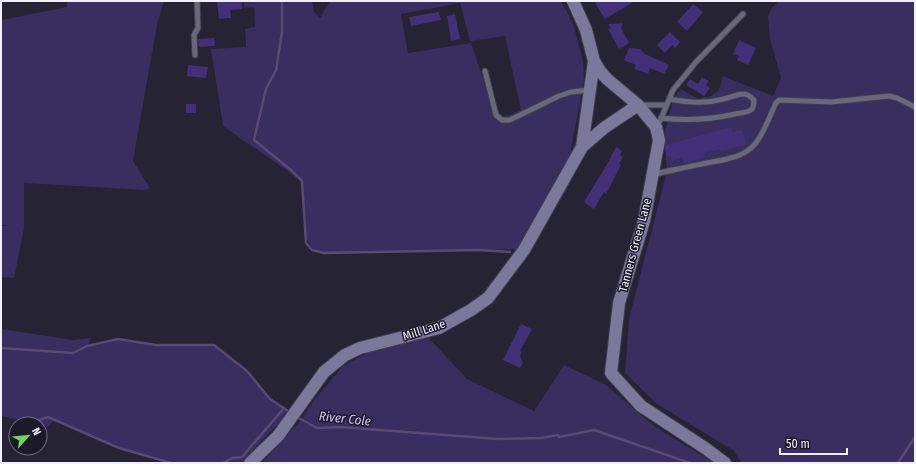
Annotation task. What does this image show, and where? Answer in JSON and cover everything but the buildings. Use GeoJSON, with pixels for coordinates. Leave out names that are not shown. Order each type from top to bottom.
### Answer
{"type":"FeatureCollection","features":[{"type":"Feature","properties":{"kind":"street"},"geometry":{"type":"LineString","coordinates":[[573,1],[586,30],[594,61],[607,79],[658,123]]}},
{"type":"Feature","properties":{"kind":"street","name":"Mill Lane"},"geometry":{"type":"LineString","coordinates":[[582,147],[594,61]]}},
{"type":"Feature","properties":{"kind":"street","name":"Mill Lane"},"geometry":{"type":"LineString","coordinates":[[250,463],[278,436],[304,402],[324,372],[346,355],[360,348],[439,328],[471,310],[488,298],[524,250],[582,147],[604,128],[638,105]]}},
{"type":"Feature","properties":{"kind":"street","name":"Tanners Green Lane"},"geometry":{"type":"LineString","coordinates":[[658,123],[659,140],[644,221],[619,303],[610,373],[642,406],[725,463]]}},
{"type":"Feature","properties":{"kind":"lane"},"geometry":{"type":"LineString","coordinates":[[195,55],[194,34],[198,28],[197,1]]}},
{"type":"Feature","properties":{"kind":"lane"},"geometry":{"type":"LineString","coordinates":[[669,99],[705,102],[744,94],[750,96],[754,100],[754,106],[751,110],[709,119],[658,123],[673,90],[696,62],[743,14]]}},
{"type":"Feature","properties":{"kind":"lane"},"geometry":{"type":"LineString","coordinates":[[485,71],[496,115],[502,120],[510,120],[559,96],[571,92],[589,90]]}},
{"type":"Feature","properties":{"kind":"lane"},"geometry":{"type":"LineString","coordinates":[[653,174],[715,162],[744,152],[757,143],[776,103],[779,100],[831,102],[889,96],[897,98],[915,107]]}},
{"type":"Feature","properties":{"kind":"lane"},"geometry":{"type":"LineString","coordinates":[[638,105],[666,105]]}},
{"type":"Feature","properties":{"kind":"shaded area"},"geometry":{"type":"Polygon","coordinates":[[[67,1],[164,1],[157,25],[133,161],[150,188],[146,190],[24,183],[24,228],[14,278],[1,277],[1,226],[9,226],[1,225],[1,20],[67,7],[67,1]]]}},
{"type":"Feature","properties":{"kind":"shaded area"},"geometry":{"type":"Polygon","coordinates":[[[244,1],[312,1],[314,12],[320,18],[330,1],[561,1],[573,23],[583,61],[584,81],[568,165],[520,249],[324,253],[312,248],[307,239],[302,181],[223,126],[211,49],[246,47],[245,29],[255,27],[254,7],[244,8],[244,1]],[[460,3],[401,14],[408,53],[471,43],[497,120],[521,110],[505,36],[470,41],[460,3]]]}},
{"type":"Feature","properties":{"kind":"shaded area"},"geometry":{"type":"Polygon","coordinates":[[[779,1],[915,1],[915,463],[742,463],[733,450],[657,404],[625,373],[629,319],[667,171],[664,136],[674,97],[681,89],[698,99],[711,96],[719,90],[723,76],[773,96],[781,78],[770,39],[768,16],[772,8],[779,1]]]}},
{"type":"Feature","properties":{"kind":"shaded area"},"geometry":{"type":"Polygon","coordinates":[[[1,329],[73,340],[91,338],[88,346],[118,339],[156,345],[214,345],[247,371],[270,399],[289,412],[241,463],[170,463],[119,448],[55,420],[48,426],[48,416],[8,416],[8,417],[1,416],[1,329]]]}},
{"type":"Feature","properties":{"kind":"shaded area"},"geometry":{"type":"Polygon","coordinates":[[[429,338],[467,379],[534,411],[564,365],[606,385],[654,426],[714,463],[262,463],[301,420],[314,400],[343,366],[373,350],[429,338]]]}},
{"type":"Feature","properties":{"kind":"waterway"},"geometry":{"type":"LineString","coordinates":[[282,1],[282,32],[276,70],[266,89],[254,140],[291,170],[302,181],[306,243],[312,250],[324,253],[479,250],[510,252]]}},
{"type":"Feature","properties":{"kind":"waterway","name":"River Cole"},"geometry":{"type":"LineString","coordinates":[[1,348],[73,353],[87,346],[118,339],[156,345],[214,345],[247,371],[270,399],[291,413]]}},
{"type":"Feature","properties":{"kind":"waterway"},"geometry":{"type":"LineString","coordinates":[[223,463],[232,458],[242,457],[284,408]]}},
{"type":"Feature","properties":{"kind":"waterway"},"geometry":{"type":"LineString","coordinates":[[48,417],[119,448],[171,463]]}},
{"type":"Feature","properties":{"kind":"waterway","name":"River Cole"},"geometry":{"type":"LineString","coordinates":[[297,417],[317,428],[340,427],[498,439],[541,438],[558,435],[559,437],[594,430],[690,463]]}},
{"type":"Feature","properties":{"kind":"waterway","name":"River Cole"},"geometry":{"type":"LineString","coordinates":[[898,463],[915,437]]}}]}
